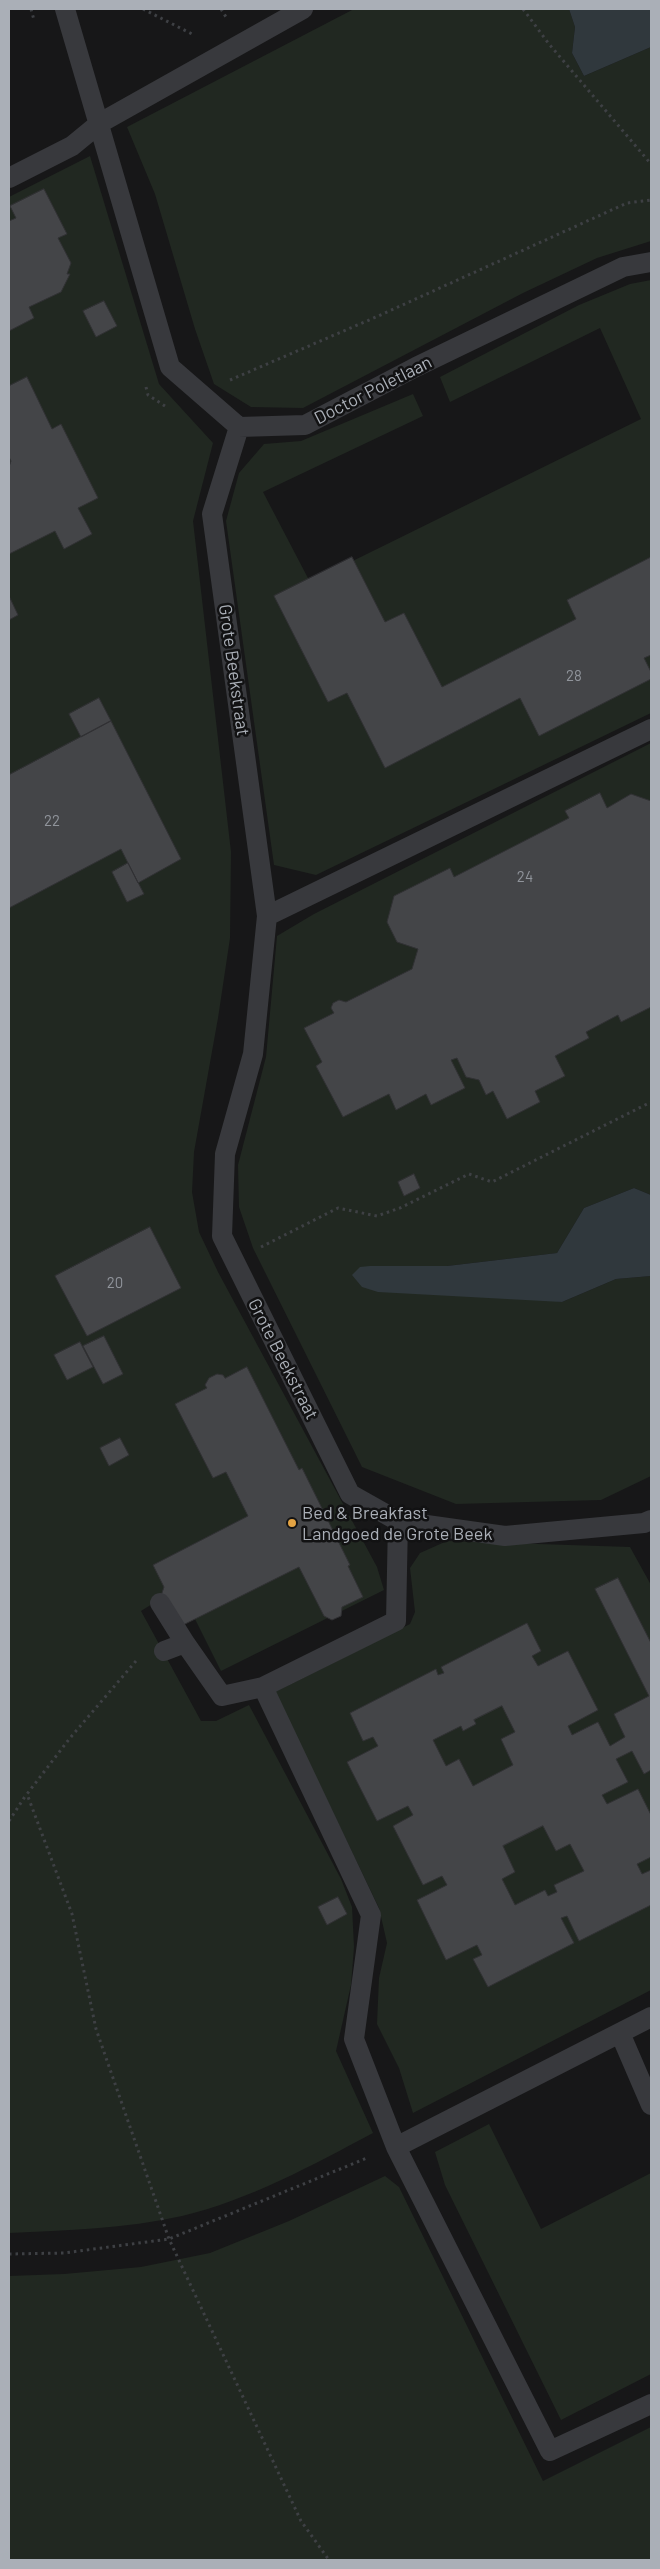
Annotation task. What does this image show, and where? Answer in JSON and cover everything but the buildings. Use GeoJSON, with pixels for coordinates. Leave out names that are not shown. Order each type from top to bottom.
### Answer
{"type":"FeatureCollection","features":[{"type":"Feature","properties":{"kind":"lane"},"geometry":{"type":"LineString","coordinates":[[65,9],[100,123],[170,367],[239,427]]}},
{"type":"Feature","properties":{"kind":"lane"},"geometry":{"type":"LineString","coordinates":[[9,178],[72,146],[100,123],[228,53],[303,9]]}},
{"type":"Feature","properties":{"kind":"lane","name":"Doctor Poletlaan"},"geometry":{"type":"LineString","coordinates":[[239,427],[305,425],[416,367],[623,267],[651,262]]}},
{"type":"Feature","properties":{"kind":"lane","name":"Grote Beekstraat"},"geometry":{"type":"LineString","coordinates":[[239,427],[212,514],[267,916],[253,1054],[225,1154],[222,1236],[350,1494],[398,1521],[504,1536],[649,1527]]}},
{"type":"Feature","properties":{"kind":"lane"},"geometry":{"type":"LineString","coordinates":[[267,916],[651,729]]}},
{"type":"Feature","properties":{"kind":"lane"},"geometry":{"type":"LineString","coordinates":[[160,1603],[185,1644],[222,1696],[263,1687],[396,1622],[398,1521]]}},
{"type":"Feature","properties":{"kind":"lane"},"geometry":{"type":"LineString","coordinates":[[164,1651],[185,1644]]}},
{"type":"Feature","properties":{"kind":"lane"},"geometry":{"type":"LineString","coordinates":[[263,1687],[370,1915],[354,2039],[396,2147],[550,2451],[651,2404]]}},
{"type":"Feature","properties":{"kind":"lane"},"geometry":{"type":"LineString","coordinates":[[396,2147],[651,2017]]}},
{"type":"Feature","properties":{"kind":"lane"},"geometry":{"type":"LineString","coordinates":[[620,2033],[651,2106]]}},
{"type":"Feature","properties":{"kind":"path"},"geometry":{"type":"LineString","coordinates":[[143,9],[228,53]]}},
{"type":"Feature","properties":{"kind":"path"},"geometry":{"type":"LineString","coordinates":[[523,9],[548,44],[651,164]]}},
{"type":"Feature","properties":{"kind":"path"},"geometry":{"type":"LineString","coordinates":[[199,393],[376,317],[627,203],[651,200]]}},
{"type":"Feature","properties":{"kind":"path"},"geometry":{"type":"LineString","coordinates":[[234,1261],[338,1208],[377,1216],[400,1208],[469,1174],[492,1182],[651,1102]]}},
{"type":"Feature","properties":{"kind":"path"},"geometry":{"type":"LineString","coordinates":[[9,1821],[26,1794],[135,1662],[164,1651]]}},
{"type":"Feature","properties":{"kind":"path"},"geometry":{"type":"LineString","coordinates":[[26,1794],[72,1914],[96,2029],[169,2239],[301,2521],[329,2560]]}},
{"type":"Feature","properties":{"kind":"path"},"geometry":{"type":"LineString","coordinates":[[9,2254],[64,2253],[169,2239],[396,2147]]}},
{"type":"Feature","properties":{"kind":"shaded area"},"geometry":{"type":"Polygon","coordinates":[[[354,9],[569,9],[575,27],[572,53],[584,76],[651,47],[651,241],[597,258],[523,293],[303,408],[251,407],[214,384],[195,329],[155,194],[127,127],[354,9]]]}},
{"type":"Feature","properties":{"kind":"shaded area"},"geometry":{"type":"Polygon","coordinates":[[[569,9],[651,9],[651,47],[584,76],[572,53],[575,27],[569,9]]]}},
{"type":"Feature","properties":{"kind":"shaded area"},"geometry":{"type":"Polygon","coordinates":[[[90,156],[159,384],[213,443],[193,521],[231,852],[230,938],[194,1152],[192,1192],[199,1232],[218,1272],[377,1567],[384,1590],[221,1671],[179,1587],[141,1611],[201,1721],[216,1721],[249,1705],[341,1879],[352,1907],[354,1947],[351,1985],[336,2051],[373,2133],[256,2191],[232,2201],[182,2216],[139,2224],[9,2233],[9,197],[90,156]]]}},
{"type":"Feature","properties":{"kind":"shaded area"},"geometry":{"type":"Polygon","coordinates":[[[651,280],[651,713],[316,875],[274,865],[226,521],[239,473],[264,444],[301,441],[413,394],[423,416],[263,492],[310,582],[641,419],[600,328],[450,402],[440,377],[579,305],[630,284],[651,280]]]}},
{"type":"Feature","properties":{"kind":"shaded area"},"geometry":{"type":"Polygon","coordinates":[[[651,743],[651,1195],[634,1188],[584,1208],[557,1253],[447,1266],[370,1266],[562,1302],[616,1279],[651,1276],[651,1476],[601,1500],[456,1504],[362,1467],[253,1248],[239,1207],[238,1165],[266,1057],[277,936],[314,914],[651,743]]]}},
{"type":"Feature","properties":{"kind":"shaded area"},"geometry":{"type":"Polygon","coordinates":[[[634,1188],[651,1195],[651,1276],[616,1279],[562,1302],[378,1292],[362,1287],[352,1275],[360,1267],[447,1266],[557,1253],[584,1208],[634,1188]]]}},
{"type":"Feature","properties":{"kind":"shaded area"},"geometry":{"type":"Polygon","coordinates":[[[447,1541],[630,1547],[651,1585],[651,1990],[413,2113],[399,2068],[377,2024],[379,1978],[387,1943],[379,1908],[275,1692],[410,1624],[415,1612],[410,1568],[420,1553],[447,1541]]]}},
{"type":"Feature","properties":{"kind":"shaded area"},"geometry":{"type":"Polygon","coordinates":[[[489,2124],[541,2229],[651,2173],[651,2374],[561,2420],[445,2185],[435,2152],[489,2124]]]}},
{"type":"Feature","properties":{"kind":"shaded area"},"geometry":{"type":"Polygon","coordinates":[[[385,2176],[399,2187],[543,2481],[651,2427],[651,2560],[9,2560],[9,2276],[64,2274],[141,2267],[210,2253],[289,2221],[385,2176]]]}},
{"type":"Feature","properties":{"kind":"place","name":"Bed & Breakfast Landgoed de Grote Beek"},"geometry":{"type":"Point","coordinates":[292,1523]}}]}
